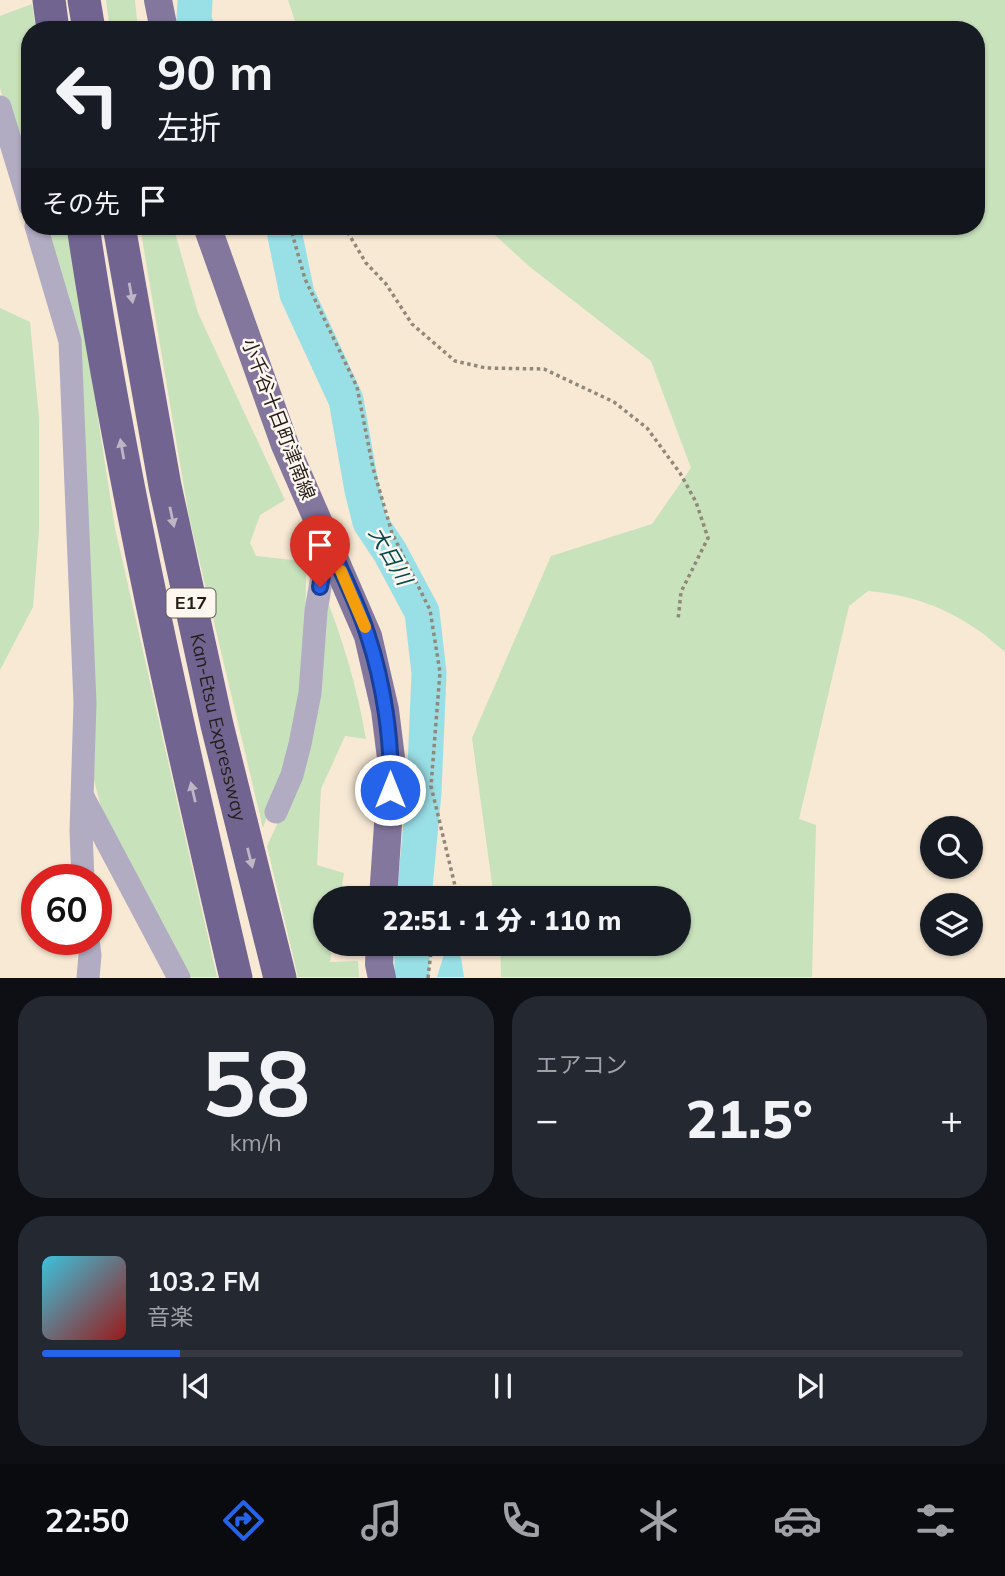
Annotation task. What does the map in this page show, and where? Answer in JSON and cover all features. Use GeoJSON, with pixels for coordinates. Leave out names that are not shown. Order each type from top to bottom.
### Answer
{"type":"FeatureCollection","features":[{"type":"Feature","properties":{"kind":"highway"},"geometry":{"type":"LineString","coordinates":[[85,0],[88,21]]}},
{"type":"Feature","properties":{"kind":"highway","name":"Kan-Etsu Expressway"},"geometry":{"type":"LineString","coordinates":[[85,235],[129,490],[180,738],[236,978]]}},
{"type":"Feature","properties":{"kind":"highway","name":"Kan-Etsu Expressway"},"geometry":{"type":"LineString","coordinates":[[120,235],[165,486],[217,725],[280,978]]}},
{"type":"Feature","properties":{"kind":"main road"},"geometry":{"type":"LineString","coordinates":[[159,0],[162,21]]}},
{"type":"Feature","properties":{"kind":"main road","name":"小千谷十日町津南線"},"geometry":{"type":"LineString","coordinates":[[210,235],[285,445],[368,636],[385,710],[392,766],[384,886]]}},
{"type":"Feature","properties":{"kind":"main road"},"geometry":{"type":"LineString","coordinates":[[379,956],[382,978]]}},
{"type":"Feature","properties":{"kind":"street"},"geometry":{"type":"LineString","coordinates":[[0,107],[21,176]]}},
{"type":"Feature","properties":{"kind":"street"},"geometry":{"type":"LineString","coordinates":[[39,235],[71,341],[85,703],[83,864]]}},
{"type":"Feature","properties":{"kind":"street"},"geometry":{"type":"LineString","coordinates":[[276,812],[292,775],[310,693],[316,611],[328,541]]}},
{"type":"Feature","properties":{"kind":"street"},"geometry":{"type":"LineString","coordinates":[[82,795],[179,978]]}},
{"type":"Feature","properties":{"kind":"street"},"geometry":{"type":"LineString","coordinates":[[88,978],[90,955]]}},
{"type":"Feature","properties":{"kind":"path"},"geometry":{"type":"LineString","coordinates":[[293,235],[305,279],[357,387],[373,468],[392,533],[430,610],[440,672],[431,786],[455,886]]}},
{"type":"Feature","properties":{"kind":"path"},"geometry":{"type":"LineString","coordinates":[[349,235],[366,263],[386,284],[412,324],[455,361],[486,368],[544,369],[614,402],[648,428],[680,472],[696,502],[708,538],[681,592],[678,621]]}},
{"type":"Feature","properties":{"kind":"path"},"geometry":{"type":"LineString","coordinates":[[428,978],[431,956]]}},
{"type":"Feature","properties":{"kind":"green space"},"geometry":{"type":"Polygon","coordinates":[[[106,0],[135,0],[137,21],[109,21],[106,0]]]}},
{"type":"Feature","properties":{"kind":"green space"},"geometry":{"type":"Polygon","coordinates":[[[288,0],[1005,0],[1005,652],[962,620],[911,598],[868,591],[849,606],[799,819],[816,825],[812,977],[501,977],[500,956],[691,956],[691,886],[492,886],[472,738],[551,556],[652,524],[691,468],[651,361],[530,267],[495,235],[985,235],[985,21],[295,21],[288,0]]]}},
{"type":"Feature","properties":{"kind":"green space"},"geometry":{"type":"Polygon","coordinates":[[[32,4],[35,21],[21,21],[21,159],[0,88],[0,16],[32,4]]]}},
{"type":"Feature","properties":{"kind":"green space"},"geometry":{"type":"Polygon","coordinates":[[[43,235],[69,235],[115,528],[217,977],[184,977],[102,811],[93,776],[74,340],[43,235]]]}},
{"type":"Feature","properties":{"kind":"green space"},"geometry":{"type":"Polygon","coordinates":[[[142,235],[176,235],[198,313],[285,500],[260,515],[250,543],[256,556],[293,560],[306,545],[306,606],[299,708],[288,754],[263,828],[189,517],[142,235]]]}},
{"type":"Feature","properties":{"kind":"green space"},"geometry":{"type":"Polygon","coordinates":[[[0,308],[30,322],[39,418],[39,531],[33,607],[0,670],[0,308]]]}},
{"type":"Feature","properties":{"kind":"green space"},"geometry":{"type":"Polygon","coordinates":[[[323,590],[349,663],[366,739],[345,736],[321,789],[317,865],[344,873],[342,886],[313,886],[313,956],[331,956],[330,962],[358,961],[359,977],[298,977],[267,846],[286,805],[323,590]]]}},
{"type":"Feature","properties":{"kind":"water"},"geometry":{"type":"Polygon","coordinates":[[[444,956],[460,956],[464,977],[437,977],[444,956]]]}},
{"type":"Feature","properties":{"kind":"waterway","name":"大日川"},"geometry":{"type":"LineString","coordinates":[[194,21],[195,0]]}},
{"type":"Feature","properties":{"kind":"waterway","name":"大日川"},"geometry":{"type":"LineString","coordinates":[[285,235],[297,294],[346,400],[370,522],[390,552],[422,612],[429,673],[424,792],[415,886]]}},
{"type":"Feature","properties":{"kind":"waterway","name":"大日川"},"geometry":{"type":"LineString","coordinates":[[412,956],[412,978]]}},
{"type":"Feature","properties":{"kind":"slow traffic"},"geometry":{"type":"LineString","coordinates":[[341,571],[365,627]]}},
{"type":"Feature","properties":{"kind":"route"},"geometry":{"type":"LineString","coordinates":[[320,587],[328,541],[368,636],[385,710],[392,766],[390,790]]}}]}
